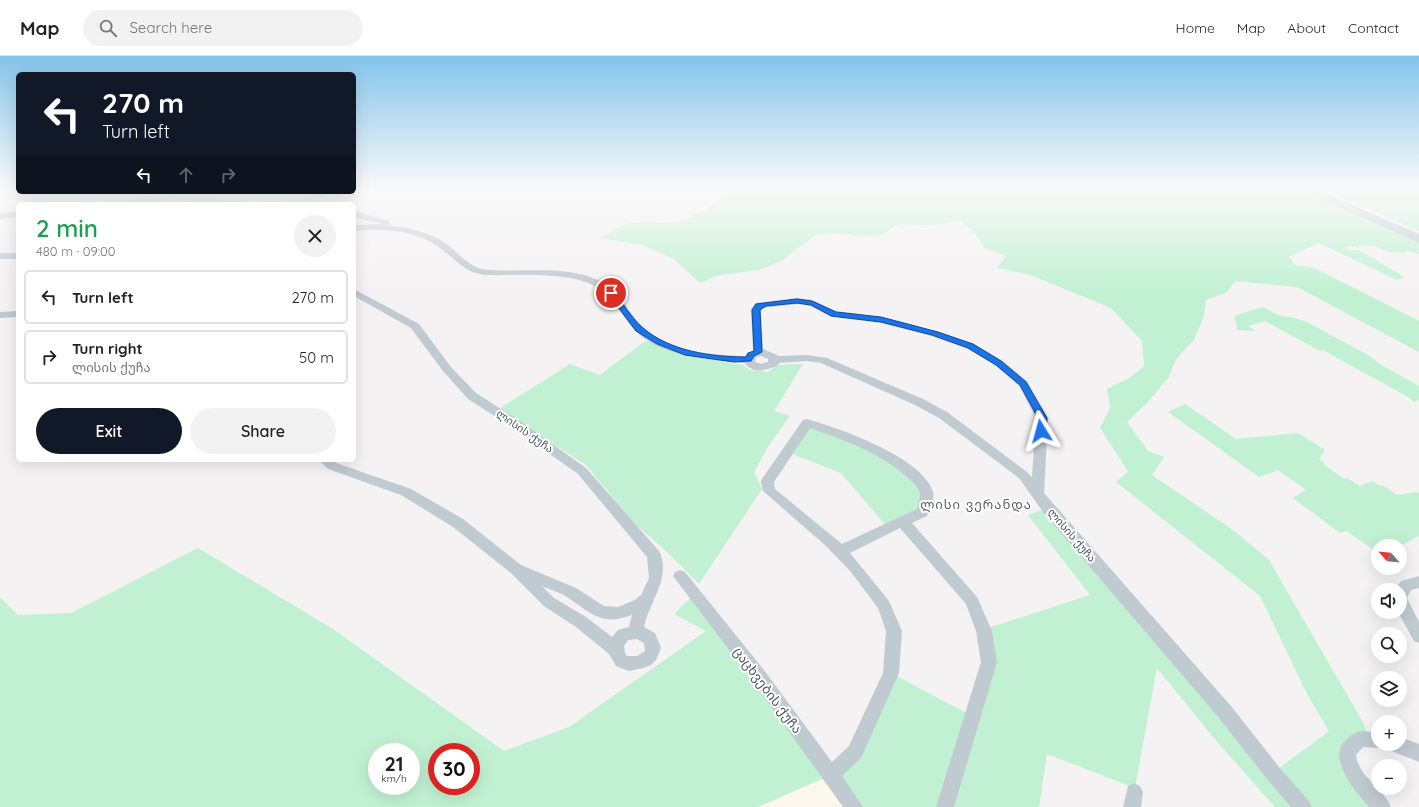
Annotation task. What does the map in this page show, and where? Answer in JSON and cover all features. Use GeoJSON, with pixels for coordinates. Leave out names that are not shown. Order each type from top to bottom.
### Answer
{"type":"FeatureCollection","features":[{"type":"Feature","properties":{"kind":"main road"},"geometry":{"type":"LineString","coordinates":[[1383,223],[1419,239]]}},
{"type":"Feature","properties":{"kind":"street"},"geometry":{"type":"LineString","coordinates":[[386,223],[440,244],[456,259],[478,271],[581,277],[596,282],[611,293],[639,329],[660,343],[685,352],[734,360],[753,356],[767,352],[775,360],[771,366],[760,368],[751,364],[753,356],[756,310],[759,305],[797,301],[812,304],[834,314],[881,320],[935,334],[970,346],[998,363],[1023,384],[1042,418],[1037,494]]}},
{"type":"Feature","properties":{"kind":"street"},"geometry":{"type":"LineString","coordinates":[[356,228],[399,228]]}},
{"type":"Feature","properties":{"kind":"street"},"geometry":{"type":"LineString","coordinates":[[0,256],[16,256]]}},
{"type":"Feature","properties":{"kind":"street","name":"ლისის ქუჩა"},"geometry":{"type":"LineString","coordinates":[[356,293],[415,326],[447,369],[472,396],[516,424],[582,471],[629,524],[654,555],[656,578],[638,619],[635,632]]}},
{"type":"Feature","properties":{"kind":"street"},"geometry":{"type":"LineString","coordinates":[[0,315],[16,314]]}},
{"type":"Feature","properties":{"kind":"street","name":"ლისის ქუჩა"},"geometry":{"type":"LineString","coordinates":[[775,360],[807,358],[823,360],[919,402],[943,415],[1022,475],[1225,712],[1273,773],[1303,807]]}},
{"type":"Feature","properties":{"kind":"street"},"geometry":{"type":"LineString","coordinates":[[831,775],[855,752],[891,672],[894,631],[884,605],[856,568],[831,542],[769,491],[767,487],[767,482],[807,423],[864,442],[894,459],[918,479],[926,492],[926,502],[922,512],[840,551]]}},
{"type":"Feature","properties":{"kind":"street","name":"ლისის ქუჩა"},"geometry":{"type":"LineString","coordinates":[[327,462],[332,466],[406,492],[458,522],[490,550],[516,568],[549,602],[591,629],[616,650]]}},
{"type":"Feature","properties":{"kind":"street"},"geometry":{"type":"LineString","coordinates":[[902,522],[972,601],[984,631],[989,662],[945,807]]}},
{"type":"Feature","properties":{"kind":"street","name":"ლისის ქუჩა"},"geometry":{"type":"LineString","coordinates":[[516,568],[572,592],[588,605],[603,613],[614,615],[624,613],[635,608],[648,597]]}},
{"type":"Feature","properties":{"kind":"street","name":"ცაცხვების ქუჩა"},"geometry":{"type":"LineString","coordinates":[[680,576],[758,675],[854,807]]}},
{"type":"Feature","properties":{"kind":"street"},"geometry":{"type":"LineString","coordinates":[[1407,585],[1419,582]]}},
{"type":"Feature","properties":{"kind":"street"},"geometry":{"type":"LineString","coordinates":[[1407,614],[1419,636]]}},
{"type":"Feature","properties":{"kind":"street"},"geometry":{"type":"LineString","coordinates":[[635,632],[646,634],[652,643],[653,648],[648,658],[637,664],[631,664],[620,660],[616,650],[619,640],[629,633],[635,632]]}},
{"type":"Feature","properties":{"kind":"street"},"geometry":{"type":"LineString","coordinates":[[1371,740],[1360,740],[1350,747],[1348,757],[1350,768],[1358,782],[1382,807]]}},
{"type":"Feature","properties":{"kind":"street"},"geometry":{"type":"LineString","coordinates":[[1407,748],[1419,753]]}},
{"type":"Feature","properties":{"kind":"shaded area"},"geometry":{"type":"Polygon","coordinates":[[[831,775],[854,807],[758,807],[831,775]]]}},
{"type":"Feature","properties":{"kind":"green space"},"geometry":{"type":"Polygon","coordinates":[[[947,223],[933,225],[902,224],[893,227],[883,235],[857,236],[839,233],[816,235],[781,261],[759,270],[719,275],[700,283],[674,259],[643,245],[600,238],[625,224],[947,223]]]}},
{"type":"Feature","properties":{"kind":"green space"},"geometry":{"type":"Polygon","coordinates":[[[964,223],[1377,223],[1419,242],[1419,254],[1406,251],[1405,253],[1389,252],[1374,246],[1360,245],[1358,248],[1350,246],[1345,248],[1349,250],[1359,250],[1404,277],[1397,280],[1319,243],[1289,257],[1295,265],[1314,268],[1419,321],[1419,352],[1297,287],[1235,281],[1227,292],[1206,300],[1204,316],[1194,340],[1177,358],[1168,378],[1148,402],[1127,422],[1148,451],[1164,457],[1152,475],[1233,530],[1269,560],[1364,724],[1366,732],[1354,734],[1342,750],[1340,760],[1345,775],[1350,782],[1374,807],[1311,807],[1278,769],[1329,731],[1307,694],[1260,596],[1116,482],[1128,471],[1100,428],[1110,408],[1107,389],[1129,378],[1144,366],[1142,341],[1111,308],[1031,275],[997,268],[1006,256],[985,248],[972,230],[964,223]]]}},
{"type":"Feature","properties":{"kind":"green space"},"geometry":{"type":"Polygon","coordinates":[[[1401,223],[1419,223],[1419,231],[1401,223]]]}},
{"type":"Feature","properties":{"kind":"green space"},"geometry":{"type":"Polygon","coordinates":[[[1262,307],[1281,316],[1305,321],[1368,355],[1381,365],[1419,386],[1419,400],[1414,402],[1410,398],[1323,350],[1320,351],[1265,321],[1248,326],[1255,331],[1237,330],[1235,316],[1262,307]]]}},
{"type":"Feature","properties":{"kind":"green space"},"geometry":{"type":"Polygon","coordinates":[[[645,341],[689,356],[742,365],[750,370],[768,372],[778,365],[803,364],[774,411],[790,416],[769,445],[754,472],[762,489],[699,584],[666,551],[633,522],[586,465],[499,409],[570,364],[600,375],[645,341]]]}},
{"type":"Feature","properties":{"kind":"green space"},"geometry":{"type":"Polygon","coordinates":[[[1185,404],[1236,439],[1298,433],[1325,450],[1319,459],[1325,463],[1323,464],[1344,479],[1347,478],[1360,486],[1372,481],[1380,486],[1382,485],[1397,495],[1419,493],[1419,536],[1407,542],[1407,539],[1371,539],[1371,548],[1347,531],[1340,533],[1293,498],[1306,490],[1278,470],[1259,477],[1168,412],[1185,404]]]}},
{"type":"Feature","properties":{"kind":"green space"},"geometry":{"type":"Polygon","coordinates":[[[807,423],[865,442],[926,492],[922,512],[888,528],[841,473],[787,452],[807,423]]]}},
{"type":"Feature","properties":{"kind":"green space"},"geometry":{"type":"Polygon","coordinates":[[[1044,509],[1295,807],[1275,807],[1218,743],[1157,668],[1135,788],[1047,754],[1039,807],[951,807],[988,628],[1090,595],[1028,515],[1044,509]]]}},
{"type":"Feature","properties":{"kind":"green space"},"geometry":{"type":"Polygon","coordinates":[[[198,548],[333,629],[504,751],[569,727],[706,631],[674,614],[690,598],[831,775],[758,807],[0,807],[0,597],[18,615],[71,613],[198,548]]]}},
{"type":"Feature","properties":{"kind":"green space"},"geometry":{"type":"Polygon","coordinates":[[[891,673],[972,716],[945,807],[854,807],[831,775],[855,752],[891,673]]]}},
{"type":"Feature","properties":{"kind":"district","name":"ლისი ვერანდა"},"geometry":{"type":"Point","coordinates":[976,504]}},
{"type":"Feature","properties":{"kind":"route"},"geometry":{"type":"LineString","coordinates":[[611,293],[639,329],[660,343],[685,352],[734,360],[749,360],[753,353],[758,352],[756,310],[759,305],[766,304],[797,301],[812,304],[834,314],[881,320],[935,334],[970,346],[998,363],[1023,384],[1042,418],[1041,431]]}}]}
